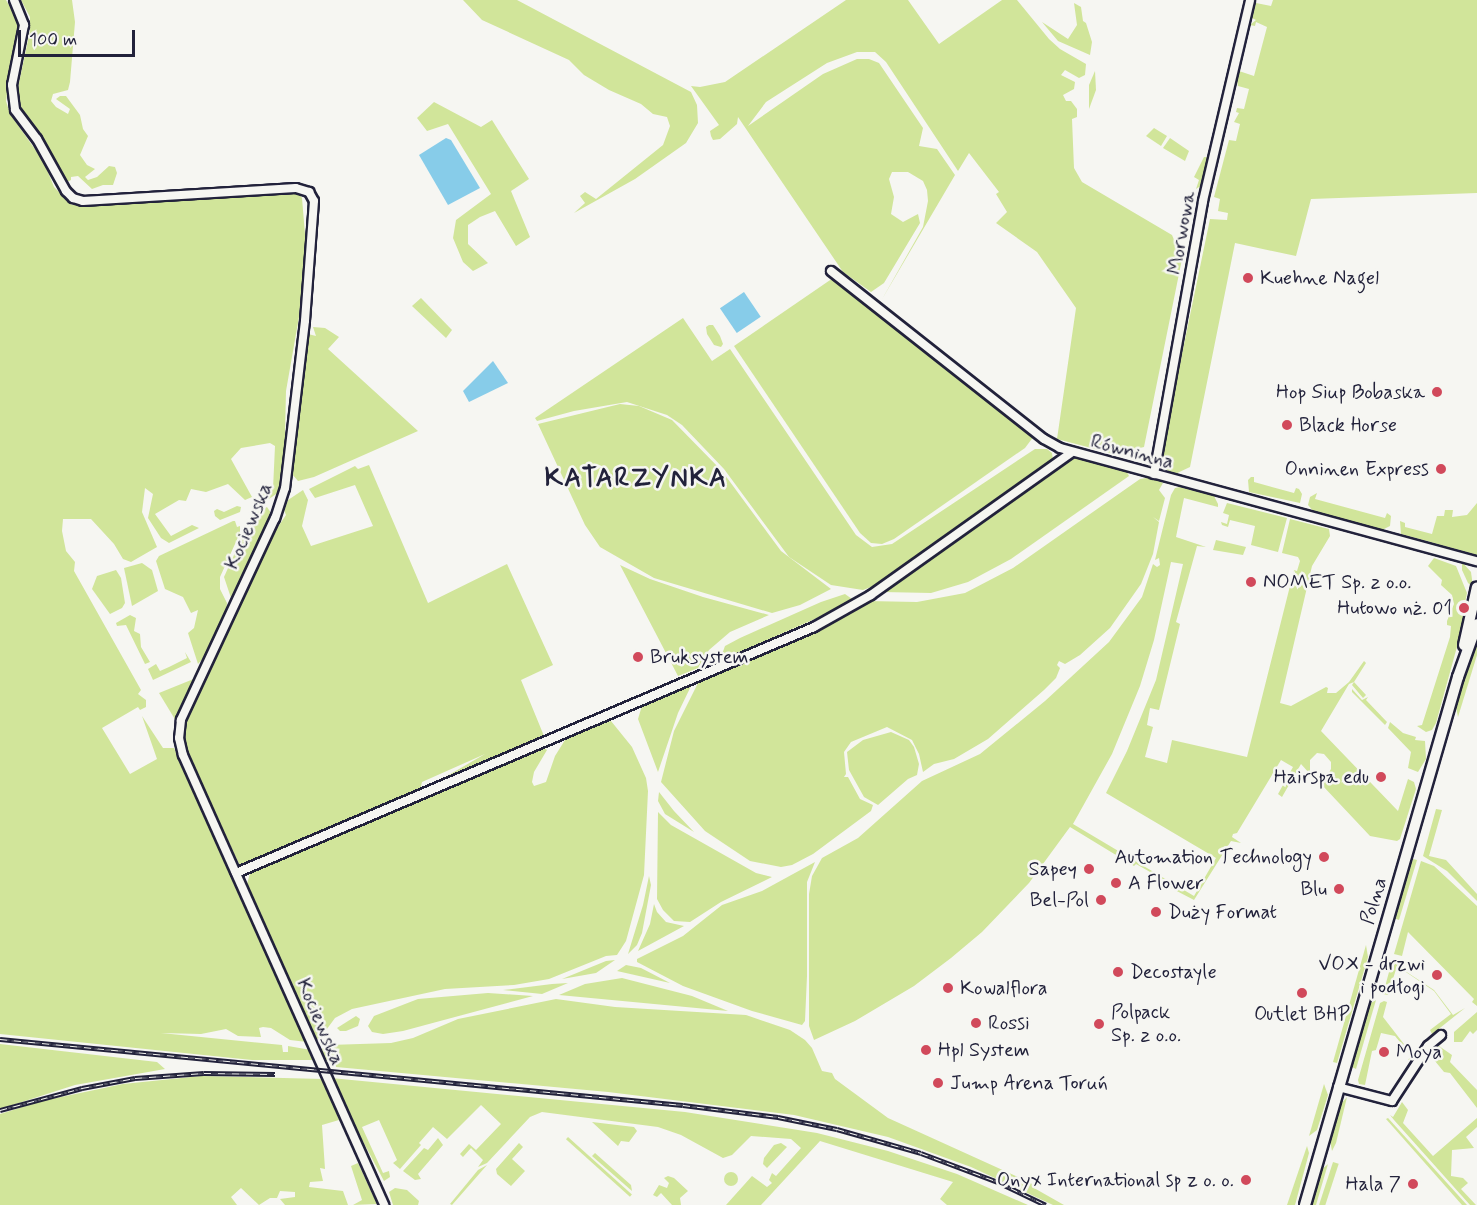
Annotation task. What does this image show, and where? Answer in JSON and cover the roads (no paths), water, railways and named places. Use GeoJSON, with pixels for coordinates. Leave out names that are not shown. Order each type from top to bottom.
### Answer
{"type":"FeatureCollection","features":[{"type":"Feature","properties":{"kind":"street","name":"Kociewska"},"geometry":{"type":"LineString","coordinates":[[14,0],[24,25],[12,85],[15,110],[37,139],[66,190],[73,198],[83,201],[296,188],[309,192],[314,201],[305,321],[285,488],[275,518],[202,671],[179,729],[183,755],[384,1205]]}},
{"type":"Feature","properties":{"kind":"street","name":"Morwowa"},"geometry":{"type":"LineString","coordinates":[[1154,474],[1203,201],[1250,0]]}},
{"type":"Feature","properties":{"kind":"street","name":"Równinna"},"geometry":{"type":"LineString","coordinates":[[831,271],[1044,439],[1071,453],[1477,561]]}},
{"type":"Feature","properties":{"kind":"street"},"geometry":{"type":"LineString","coordinates":[[236,873],[814,627],[871,595],[1071,453]]}},
{"type":"Feature","properties":{"kind":"street","name":"Polna"},"geometry":{"type":"LineString","coordinates":[[1458,677],[1477,587]]}},
{"type":"Feature","properties":{"kind":"street","name":"Polna"},"geometry":{"type":"LineString","coordinates":[[1305,1205],[1458,677],[1477,624]]}},
{"type":"Feature","properties":{"kind":"street"},"geometry":{"type":"LineString","coordinates":[[1338,1087],[1392,1101],[1428,1046],[1441,1035]]}},
{"type":"Feature","properties":{"kind":"water"},"geometry":{"type":"Polygon","coordinates":[[[446,138],[451,140],[480,188],[448,205],[419,155],[446,138]]]}},
{"type":"Feature","properties":{"kind":"water"},"geometry":{"type":"Polygon","coordinates":[[[744,292],[761,317],[737,333],[720,308],[744,292]]]}},
{"type":"Feature","properties":{"kind":"water"},"geometry":{"type":"Polygon","coordinates":[[[493,361],[508,383],[469,402],[463,391],[493,361]]]}},
{"type":"Feature","properties":{"kind":"railway"},"geometry":{"type":"LineString","coordinates":[[0,1039],[683,1105],[778,1117],[837,1129],[921,1153],[998,1182],[1046,1205]]}},
{"type":"Feature","properties":{"kind":"railway"},"geometry":{"type":"LineString","coordinates":[[0,1110],[82,1088],[135,1078],[204,1073],[275,1074]]}},
{"type":"Feature","properties":{"kind":"place","name":"Kuehne Nagel"},"geometry":{"type":"Point","coordinates":[1248,278]}},
{"type":"Feature","properties":{"kind":"place","name":"Hop Siup Bobaska"},"geometry":{"type":"Point","coordinates":[1437,392]}},
{"type":"Feature","properties":{"kind":"place","name":"Black Horse"},"geometry":{"type":"Point","coordinates":[1287,425]}},
{"type":"Feature","properties":{"kind":"place","name":"Onninen Express"},"geometry":{"type":"Point","coordinates":[1441,469]}},
{"type":"Feature","properties":{"kind":"place","name":"NOMET Sp. z o.o."},"geometry":{"type":"Point","coordinates":[1251,582]}},
{"type":"Feature","properties":{"kind":"place","name":"Hutowo nż. 01"},"geometry":{"type":"Point","coordinates":[1464,608]}},
{"type":"Feature","properties":{"kind":"place","name":"Bruksystem"},"geometry":{"type":"Point","coordinates":[638,657]}},
{"type":"Feature","properties":{"kind":"place","name":"Hairspa edu"},"geometry":{"type":"Point","coordinates":[1381,777]}},
{"type":"Feature","properties":{"kind":"place","name":"Automation Technology"},"geometry":{"type":"Point","coordinates":[1324,857]}},
{"type":"Feature","properties":{"kind":"place","name":"Sapey"},"geometry":{"type":"Point","coordinates":[1089,869]}},
{"type":"Feature","properties":{"kind":"place","name":"A Flower"},"geometry":{"type":"Point","coordinates":[1116,883]}},
{"type":"Feature","properties":{"kind":"place","name":"Blu"},"geometry":{"type":"Point","coordinates":[1339,889]}},
{"type":"Feature","properties":{"kind":"place","name":"Bel-Pol"},"geometry":{"type":"Point","coordinates":[1101,900]}},
{"type":"Feature","properties":{"kind":"place","name":"Duży Format"},"geometry":{"type":"Point","coordinates":[1156,912]}},
{"type":"Feature","properties":{"kind":"place","name":"Decostayle"},"geometry":{"type":"Point","coordinates":[1118,972]}},
{"type":"Feature","properties":{"kind":"place","name":"VOX - drzwi i podłogi"},"geometry":{"type":"Point","coordinates":[1437,975]}},
{"type":"Feature","properties":{"kind":"place","name":"Kowalflora"},"geometry":{"type":"Point","coordinates":[948,988]}},
{"type":"Feature","properties":{"kind":"place","name":"Outlet BHP"},"geometry":{"type":"Point","coordinates":[1302,993]}},
{"type":"Feature","properties":{"kind":"place","name":"Rossi"},"geometry":{"type":"Point","coordinates":[976,1023]}},
{"type":"Feature","properties":{"kind":"place","name":"Polpack Sp. z o.o."},"geometry":{"type":"Point","coordinates":[1099,1024]}},
{"type":"Feature","properties":{"kind":"place","name":"Hpl System"},"geometry":{"type":"Point","coordinates":[926,1050]}},
{"type":"Feature","properties":{"kind":"place","name":"Moya"},"geometry":{"type":"Point","coordinates":[1384,1052]}},
{"type":"Feature","properties":{"kind":"place","name":"Jump Arena Toruń"},"geometry":{"type":"Point","coordinates":[938,1083]}},
{"type":"Feature","properties":{"kind":"place","name":"Onyx International sp z o. o."},"geometry":{"type":"Point","coordinates":[1246,1180]}},
{"type":"Feature","properties":{"kind":"place","name":"Hala 7"},"geometry":{"type":"Point","coordinates":[1413,1184]}},
{"type":"Feature","properties":{"kind":"district","name":"KATARZYNKA"},"geometry":{"type":"Point","coordinates":[636,480]}}]}
